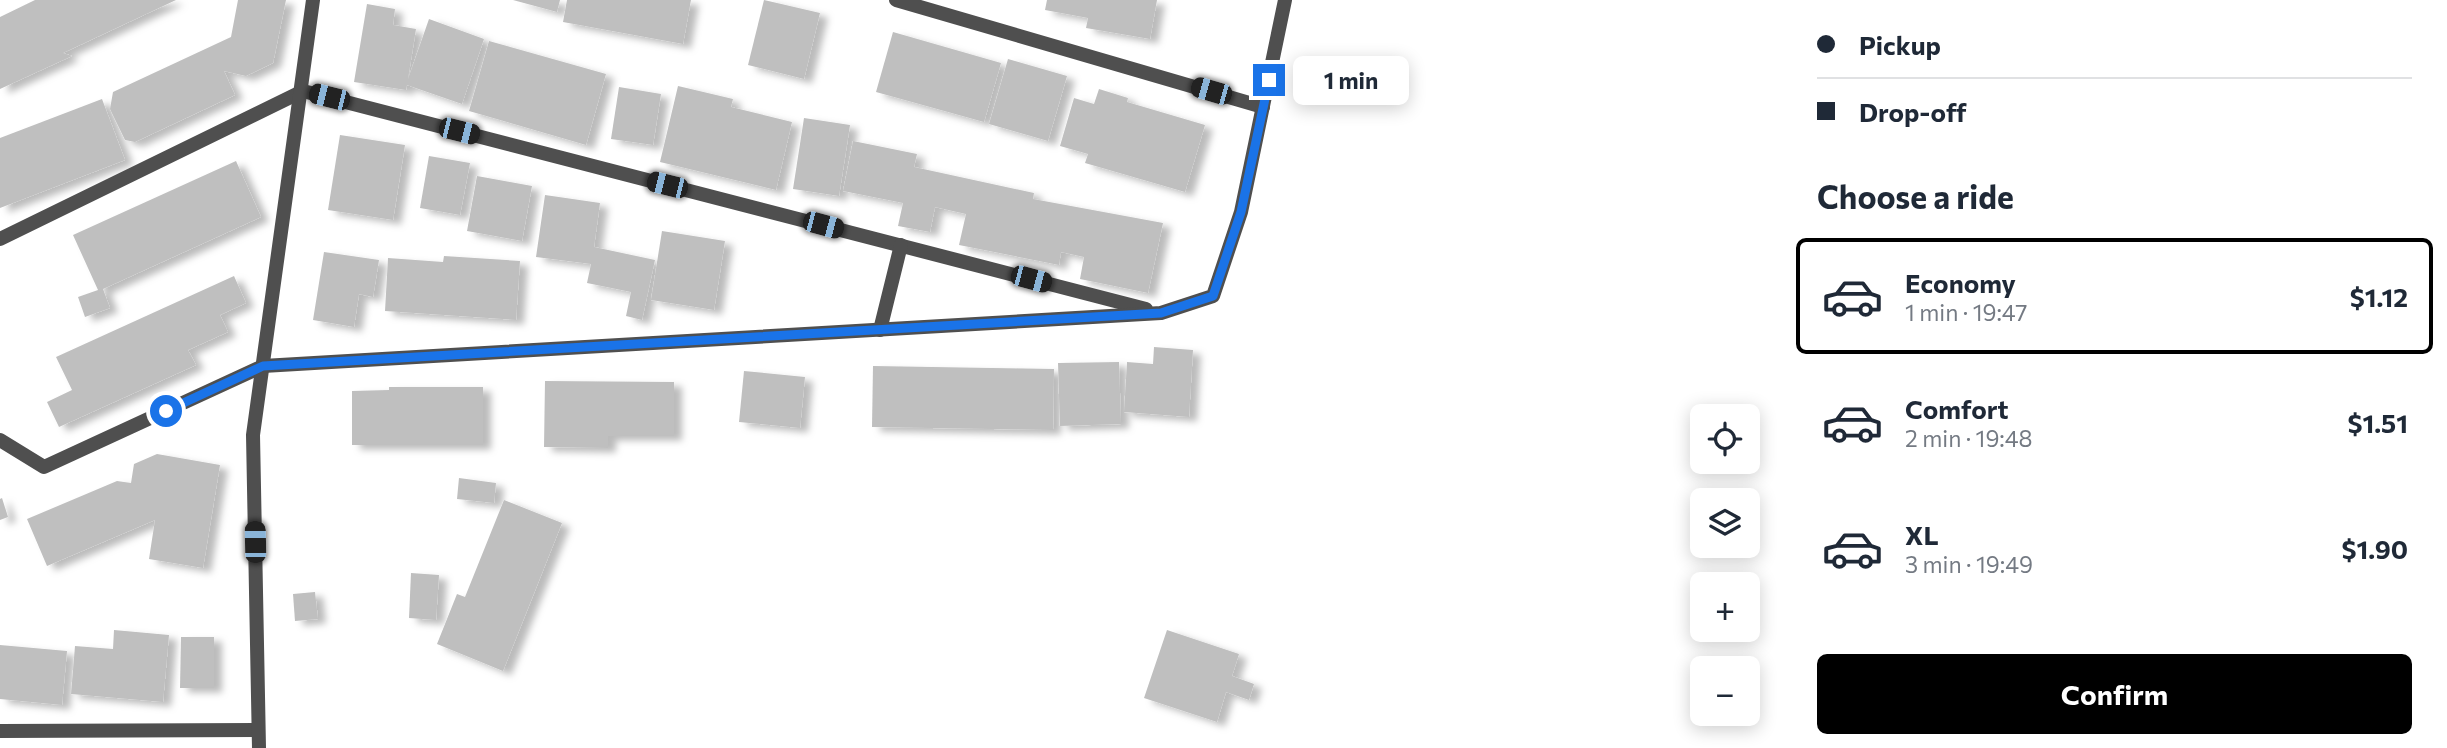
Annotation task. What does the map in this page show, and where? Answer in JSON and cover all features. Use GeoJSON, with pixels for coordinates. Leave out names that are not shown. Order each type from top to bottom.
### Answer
{"type":"FeatureCollection","features":[{"type":"Feature","properties":{"kind":"street"},"geometry":{"type":"LineString","coordinates":[[259,748],[253,435],[303,91],[313,0]]}},
{"type":"Feature","properties":{"kind":"street"},"geometry":{"type":"LineString","coordinates":[[896,0],[1263,107]]}},
{"type":"Feature","properties":{"kind":"street"},"geometry":{"type":"LineString","coordinates":[[0,439],[44,467],[263,366],[1161,313],[1213,296],[1241,212],[1285,0]]}},
{"type":"Feature","properties":{"kind":"street"},"geometry":{"type":"LineString","coordinates":[[0,239],[303,91],[1161,313]]}},
{"type":"Feature","properties":{"kind":"street"},"geometry":{"type":"LineString","coordinates":[[880,330],[901,245]]}},
{"type":"Feature","properties":{"kind":"street"},"geometry":{"type":"LineString","coordinates":[[0,731],[258,730]]}},
{"type":"Feature","properties":{"kind":"building"},"geometry":{"type":"Polygon","coordinates":[[[35,0],[176,0],[63,53],[72,56],[0,89],[0,17],[35,0]]]}},
{"type":"Feature","properties":{"kind":"building"},"geometry":{"type":"Polygon","coordinates":[[[238,0],[286,0],[273,63],[246,76],[224,71],[235,95],[135,142],[125,140],[110,109],[113,92],[231,37],[238,0]]]}},
{"type":"Feature","properties":{"kind":"building"},"geometry":{"type":"Polygon","coordinates":[[[513,0],[560,0],[557,12],[513,0]]]}},
{"type":"Feature","properties":{"kind":"building"},"geometry":{"type":"Polygon","coordinates":[[[567,0],[691,0],[683,44],[563,22],[567,0]]]}},
{"type":"Feature","properties":{"kind":"building"},"geometry":{"type":"Polygon","coordinates":[[[764,0],[820,13],[804,79],[748,65],[764,0]]]}},
{"type":"Feature","properties":{"kind":"building"},"geometry":{"type":"Polygon","coordinates":[[[1047,0],[1157,0],[1150,39],[1086,28],[1088,18],[1045,10],[1047,0]]]}},
{"type":"Feature","properties":{"kind":"building"},"geometry":{"type":"Polygon","coordinates":[[[367,4],[395,9],[393,25],[416,29],[408,79],[429,19],[484,39],[462,104],[407,85],[406,90],[354,82],[367,4]]]}},
{"type":"Feature","properties":{"kind":"building"},"geometry":{"type":"Polygon","coordinates":[[[893,32],[1001,63],[984,122],[876,92],[893,32]]]}},
{"type":"Feature","properties":{"kind":"building"},"geometry":{"type":"Polygon","coordinates":[[[489,41],[606,74],[586,145],[469,111],[489,41]]]}},
{"type":"Feature","properties":{"kind":"building"},"geometry":{"type":"Polygon","coordinates":[[[1008,59],[1067,76],[1048,141],[989,124],[1008,59]]]}},
{"type":"Feature","properties":{"kind":"building"},"geometry":{"type":"Polygon","coordinates":[[[678,86],[733,99],[731,107],[792,122],[776,190],[660,162],[678,86]]]}},
{"type":"Feature","properties":{"kind":"building"},"geometry":{"type":"Polygon","coordinates":[[[619,87],[661,94],[653,145],[611,139],[619,87]]]}},
{"type":"Feature","properties":{"kind":"building"},"geometry":{"type":"Polygon","coordinates":[[[1099,89],[1128,98],[1127,102],[1205,125],[1185,192],[1085,163],[1088,154],[1060,146],[1074,98],[1094,104],[1099,89]]]}},
{"type":"Feature","properties":{"kind":"building"},"geometry":{"type":"Polygon","coordinates":[[[102,99],[125,160],[0,208],[0,138],[102,99]]]}},
{"type":"Feature","properties":{"kind":"building"},"geometry":{"type":"Polygon","coordinates":[[[804,118],[850,125],[839,196],[793,189],[804,118]]]}},
{"type":"Feature","properties":{"kind":"building"},"geometry":{"type":"Polygon","coordinates":[[[340,135],[405,145],[393,220],[328,210],[340,135]]]}},
{"type":"Feature","properties":{"kind":"building"},"geometry":{"type":"Polygon","coordinates":[[[853,141],[917,154],[914,167],[1034,193],[1033,199],[1163,223],[1148,293],[1080,279],[1084,257],[1061,252],[1059,265],[959,245],[966,214],[935,207],[930,232],[898,226],[903,203],[843,191],[853,141]]]}},
{"type":"Feature","properties":{"kind":"building"},"geometry":{"type":"Polygon","coordinates":[[[429,156],[470,163],[460,215],[420,208],[429,156]]]}},
{"type":"Feature","properties":{"kind":"building"},"geometry":{"type":"Polygon","coordinates":[[[236,161],[261,217],[103,289],[110,308],[85,317],[78,297],[98,290],[73,235],[236,161]]]}},
{"type":"Feature","properties":{"kind":"building"},"geometry":{"type":"Polygon","coordinates":[[[477,176],[532,186],[522,241],[467,231],[477,176]]]}},
{"type":"Feature","properties":{"kind":"building"},"geometry":{"type":"Polygon","coordinates":[[[545,195],[600,203],[594,247],[655,260],[642,320],[626,316],[631,292],[587,283],[591,264],[536,257],[545,195]]]}},
{"type":"Feature","properties":{"kind":"building"},"geometry":{"type":"Polygon","coordinates":[[[662,231],[725,241],[714,310],[651,300],[662,231]]]}},
{"type":"Feature","properties":{"kind":"building"},"geometry":{"type":"Polygon","coordinates":[[[324,252],[379,260],[373,297],[359,294],[354,327],[313,320],[324,252]]]}},
{"type":"Feature","properties":{"kind":"building"},"geometry":{"type":"Polygon","coordinates":[[[444,256],[520,261],[516,320],[385,311],[388,258],[443,262],[444,256]]]}},
{"type":"Feature","properties":{"kind":"building"},"geometry":{"type":"Polygon","coordinates":[[[234,276],[246,303],[220,315],[228,332],[188,350],[196,365],[59,427],[47,402],[72,390],[56,357],[234,276]]]}},
{"type":"Feature","properties":{"kind":"building"},"geometry":{"type":"Polygon","coordinates":[[[1154,347],[1193,350],[1189,417],[1124,412],[1127,362],[1153,364],[1154,347]]]}},
{"type":"Feature","properties":{"kind":"building"},"geometry":{"type":"Polygon","coordinates":[[[1119,362],[1121,424],[1060,426],[1058,363],[1119,362]]]}},
{"type":"Feature","properties":{"kind":"building"},"geometry":{"type":"Polygon","coordinates":[[[873,366],[1054,369],[1053,430],[872,427],[873,366]]]}},
{"type":"Feature","properties":{"kind":"building"},"geometry":{"type":"Polygon","coordinates":[[[744,371],[805,377],[800,428],[739,422],[744,371]]]}},
{"type":"Feature","properties":{"kind":"building"},"geometry":{"type":"Polygon","coordinates":[[[545,381],[674,382],[674,436],[608,436],[608,448],[544,447],[545,381]]]}},
{"type":"Feature","properties":{"kind":"building"},"geometry":{"type":"Polygon","coordinates":[[[389,387],[483,387],[483,445],[352,445],[352,391],[389,390],[389,387]]]}},
{"type":"Feature","properties":{"kind":"building"},"geometry":{"type":"Polygon","coordinates":[[[157,454],[220,465],[203,568],[149,559],[155,520],[47,566],[27,519],[117,481],[131,483],[134,464],[157,454]]]}},
{"type":"Feature","properties":{"kind":"building"},"geometry":{"type":"Polygon","coordinates":[[[459,478],[496,483],[494,503],[457,499],[459,478]]]}},
{"type":"Feature","properties":{"kind":"building"},"geometry":{"type":"Polygon","coordinates":[[[2,498],[8,517],[0,520],[0,499],[2,498]]]}},
{"type":"Feature","properties":{"kind":"building"},"geometry":{"type":"Polygon","coordinates":[[[504,500],[562,523],[503,671],[437,644],[457,594],[465,597],[504,500]]]}},
{"type":"Feature","properties":{"kind":"building"},"geometry":{"type":"Polygon","coordinates":[[[411,573],[439,575],[436,620],[409,618],[411,573]]]}},
{"type":"Feature","properties":{"kind":"building"},"geometry":{"type":"Polygon","coordinates":[[[315,592],[318,619],[295,621],[293,594],[315,592]]]}},
{"type":"Feature","properties":{"kind":"building"},"geometry":{"type":"Polygon","coordinates":[[[114,630],[169,635],[163,702],[71,694],[75,646],[113,649],[114,630]]]}},
{"type":"Feature","properties":{"kind":"building"},"geometry":{"type":"Polygon","coordinates":[[[1167,630],[1239,654],[1232,676],[1254,684],[1249,700],[1226,692],[1217,722],[1144,698],[1167,630]]]}},
{"type":"Feature","properties":{"kind":"building"},"geometry":{"type":"Polygon","coordinates":[[[181,637],[214,637],[214,688],[180,688],[181,637]]]}},
{"type":"Feature","properties":{"kind":"building"},"geometry":{"type":"Polygon","coordinates":[[[0,645],[67,651],[62,705],[0,699],[0,645]]]}},
{"type":"Feature","properties":{"kind":"route"},"geometry":{"type":"LineString","coordinates":[[166,411],[263,366],[1161,313],[1213,296],[1241,212],[1269,80]]}}]}
